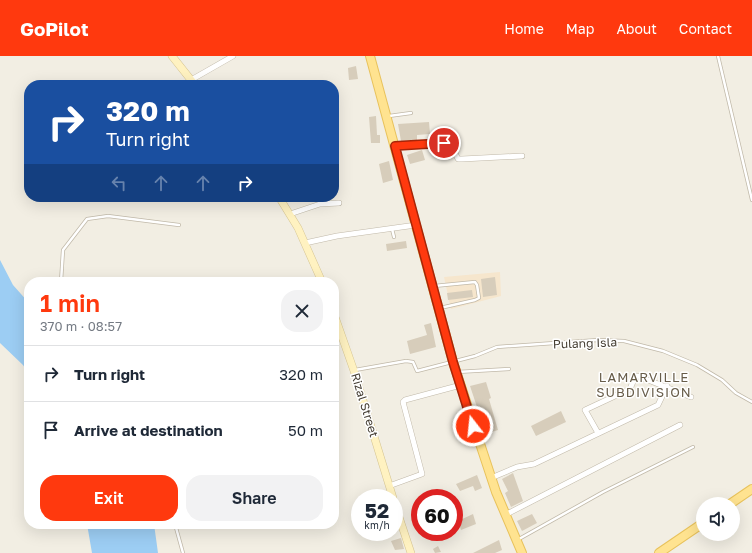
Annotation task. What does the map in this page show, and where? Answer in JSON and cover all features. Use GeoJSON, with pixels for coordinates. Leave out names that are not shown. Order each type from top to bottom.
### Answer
{"type":"FeatureCollection","features":[{"type":"Feature","properties":{"kind":"main road"},"geometry":{"type":"LineString","coordinates":[[370,56],[453,362],[491,478],[522,553]]}},
{"type":"Feature","properties":{"kind":"main road"},"geometry":{"type":"LineString","coordinates":[[740,497],[752,489]]}},
{"type":"Feature","properties":{"kind":"main road"},"geometry":{"type":"LineString","coordinates":[[662,552],[696,528]]}},
{"type":"Feature","properties":{"kind":"street"},"geometry":{"type":"LineString","coordinates":[[172,56],[191,80]]}},
{"type":"Feature","properties":{"kind":"street"},"geometry":{"type":"LineString","coordinates":[[196,80],[233,56]]}},
{"type":"Feature","properties":{"kind":"street"},"geometry":{"type":"LineString","coordinates":[[395,146],[444,143],[451,145],[458,159],[522,156]]}},
{"type":"Feature","properties":{"kind":"street"},"geometry":{"type":"LineString","coordinates":[[282,202],[305,243],[320,277]]}},
{"type":"Feature","properties":{"kind":"street"},"geometry":{"type":"LineString","coordinates":[[290,214],[320,204],[339,203]]}},
{"type":"Feature","properties":{"kind":"street"},"geometry":{"type":"LineString","coordinates":[[305,243],[337,236],[416,225]]}},
{"type":"Feature","properties":{"kind":"street","name":"Rizal Street"},"geometry":{"type":"LineString","coordinates":[[339,328],[354,370],[390,489]]}},
{"type":"Feature","properties":{"kind":"street"},"geometry":{"type":"LineString","coordinates":[[598,433],[585,413],[587,408],[630,389],[635,376],[668,386],[691,397]]}},
{"type":"Feature","properties":{"kind":"street"},"geometry":{"type":"LineString","coordinates":[[389,486],[422,474],[403,402],[405,400],[461,385]]}},
{"type":"Feature","properties":{"kind":"street"},"geometry":{"type":"LineString","coordinates":[[491,478],[517,467],[534,464],[658,405],[668,386]]}},
{"type":"Feature","properties":{"kind":"street"},"geometry":{"type":"LineString","coordinates":[[505,515],[680,425]]}},
{"type":"Feature","properties":{"kind":"street"},"geometry":{"type":"LineString","coordinates":[[403,529],[411,553]]}},
{"type":"Feature","properties":{"kind":"lane"},"geometry":{"type":"LineString","coordinates":[[718,56],[752,200]]}},
{"type":"Feature","properties":{"kind":"lane"},"geometry":{"type":"LineString","coordinates":[[386,116],[411,113]]}},
{"type":"Feature","properties":{"kind":"lane"},"geometry":{"type":"LineString","coordinates":[[61,277],[63,250],[87,219],[108,216],[179,225]]}},
{"type":"Feature","properties":{"kind":"lane"},"geometry":{"type":"LineString","coordinates":[[392,228],[394,237]]}},
{"type":"Feature","properties":{"kind":"lane"},"geometry":{"type":"LineString","coordinates":[[433,286],[475,282],[477,285],[479,298],[439,308]]}},
{"type":"Feature","properties":{"kind":"lane","name":"Pulang Isla"},"geometry":{"type":"LineString","coordinates":[[354,370],[406,361],[413,362],[418,371],[475,356],[497,347],[598,340],[624,341],[663,351],[697,365],[722,380],[736,393],[752,402]]}},
{"type":"Feature","properties":{"kind":"lane"},"geometry":{"type":"LineString","coordinates":[[457,372],[509,369]]}},
{"type":"Feature","properties":{"kind":"lane"},"geometry":{"type":"LineString","coordinates":[[516,540],[603,492],[692,447]]}},
{"type":"Feature","properties":{"kind":"lane"},"geometry":{"type":"LineString","coordinates":[[176,529],[183,553]]}},
{"type":"Feature","properties":{"kind":"shaded area"},"geometry":{"type":"Polygon","coordinates":[[[500,272],[501,296],[451,309],[444,277],[500,272]]]}},
{"type":"Feature","properties":{"kind":"water"},"geometry":{"type":"Polygon","coordinates":[[[0,260],[13,285],[24,297],[24,366],[0,343],[0,260]]]}},
{"type":"Feature","properties":{"kind":"water"},"geometry":{"type":"Polygon","coordinates":[[[88,529],[155,529],[158,553],[92,553],[88,529]]]}},
{"type":"Feature","properties":{"kind":"building"},"geometry":{"type":"Polygon","coordinates":[[[356,66],[358,79],[349,80],[348,68],[356,66]]]}},
{"type":"Feature","properties":{"kind":"building"},"geometry":{"type":"Polygon","coordinates":[[[376,116],[377,135],[380,135],[380,143],[371,143],[369,117],[376,116]]]}},
{"type":"Feature","properties":{"kind":"building"},"geometry":{"type":"Polygon","coordinates":[[[429,122],[430,134],[417,135],[417,140],[401,141],[398,124],[429,122]]]}},
{"type":"Feature","properties":{"kind":"building"},"geometry":{"type":"Polygon","coordinates":[[[422,150],[425,160],[410,164],[407,155],[422,150]]]}},
{"type":"Feature","properties":{"kind":"building"},"geometry":{"type":"Polygon","coordinates":[[[389,161],[393,180],[383,183],[379,164],[389,161]]]}},
{"type":"Feature","properties":{"kind":"building"},"geometry":{"type":"Polygon","coordinates":[[[406,241],[407,248],[387,251],[386,244],[406,241]]]}},
{"type":"Feature","properties":{"kind":"building"},"geometry":{"type":"Polygon","coordinates":[[[495,277],[497,295],[483,297],[481,279],[495,277]]]}},
{"type":"Feature","properties":{"kind":"building"},"geometry":{"type":"Polygon","coordinates":[[[472,290],[473,297],[448,300],[447,293],[472,290]]]}},
{"type":"Feature","properties":{"kind":"building"},"geometry":{"type":"Polygon","coordinates":[[[431,323],[436,347],[410,354],[407,341],[427,335],[424,325],[431,323]]]}},
{"type":"Feature","properties":{"kind":"building"},"geometry":{"type":"Polygon","coordinates":[[[486,382],[491,398],[489,399],[498,430],[486,434],[470,386],[486,382]]]}},
{"type":"Feature","properties":{"kind":"building"},"geometry":{"type":"Polygon","coordinates":[[[561,411],[566,422],[536,436],[531,426],[561,411]]]}},
{"type":"Feature","properties":{"kind":"building"},"geometry":{"type":"Polygon","coordinates":[[[513,473],[523,501],[511,507],[505,493],[508,491],[502,479],[513,473]]]}},
{"type":"Feature","properties":{"kind":"building"},"geometry":{"type":"Polygon","coordinates":[[[477,475],[482,488],[475,491],[473,486],[463,490],[459,489],[456,484],[477,475]]]}},
{"type":"Feature","properties":{"kind":"building"},"geometry":{"type":"Polygon","coordinates":[[[473,514],[476,524],[463,529],[463,519],[473,514]]]}},
{"type":"Feature","properties":{"kind":"building"},"geometry":{"type":"Polygon","coordinates":[[[532,514],[537,523],[522,531],[517,521],[532,514]]]}},
{"type":"Feature","properties":{"kind":"building"},"geometry":{"type":"Polygon","coordinates":[[[499,540],[502,550],[495,553],[473,553],[499,540]]]}},
{"type":"Feature","properties":{"kind":"building"},"geometry":{"type":"Polygon","coordinates":[[[391,541],[402,541],[404,549],[395,550],[391,541]]]}},
{"type":"Feature","properties":{"kind":"building"},"geometry":{"type":"Polygon","coordinates":[[[438,546],[441,552],[435,553],[433,549],[438,546]]]}},
{"type":"Feature","properties":{"kind":"district","name":"LAMARVILLE SUBDIVISION"},"geometry":{"type":"Point","coordinates":[644,384]}},
{"type":"Feature","properties":{"kind":"route"},"geometry":{"type":"LineString","coordinates":[[444,143],[395,146],[453,362],[473,426]]}}]}
